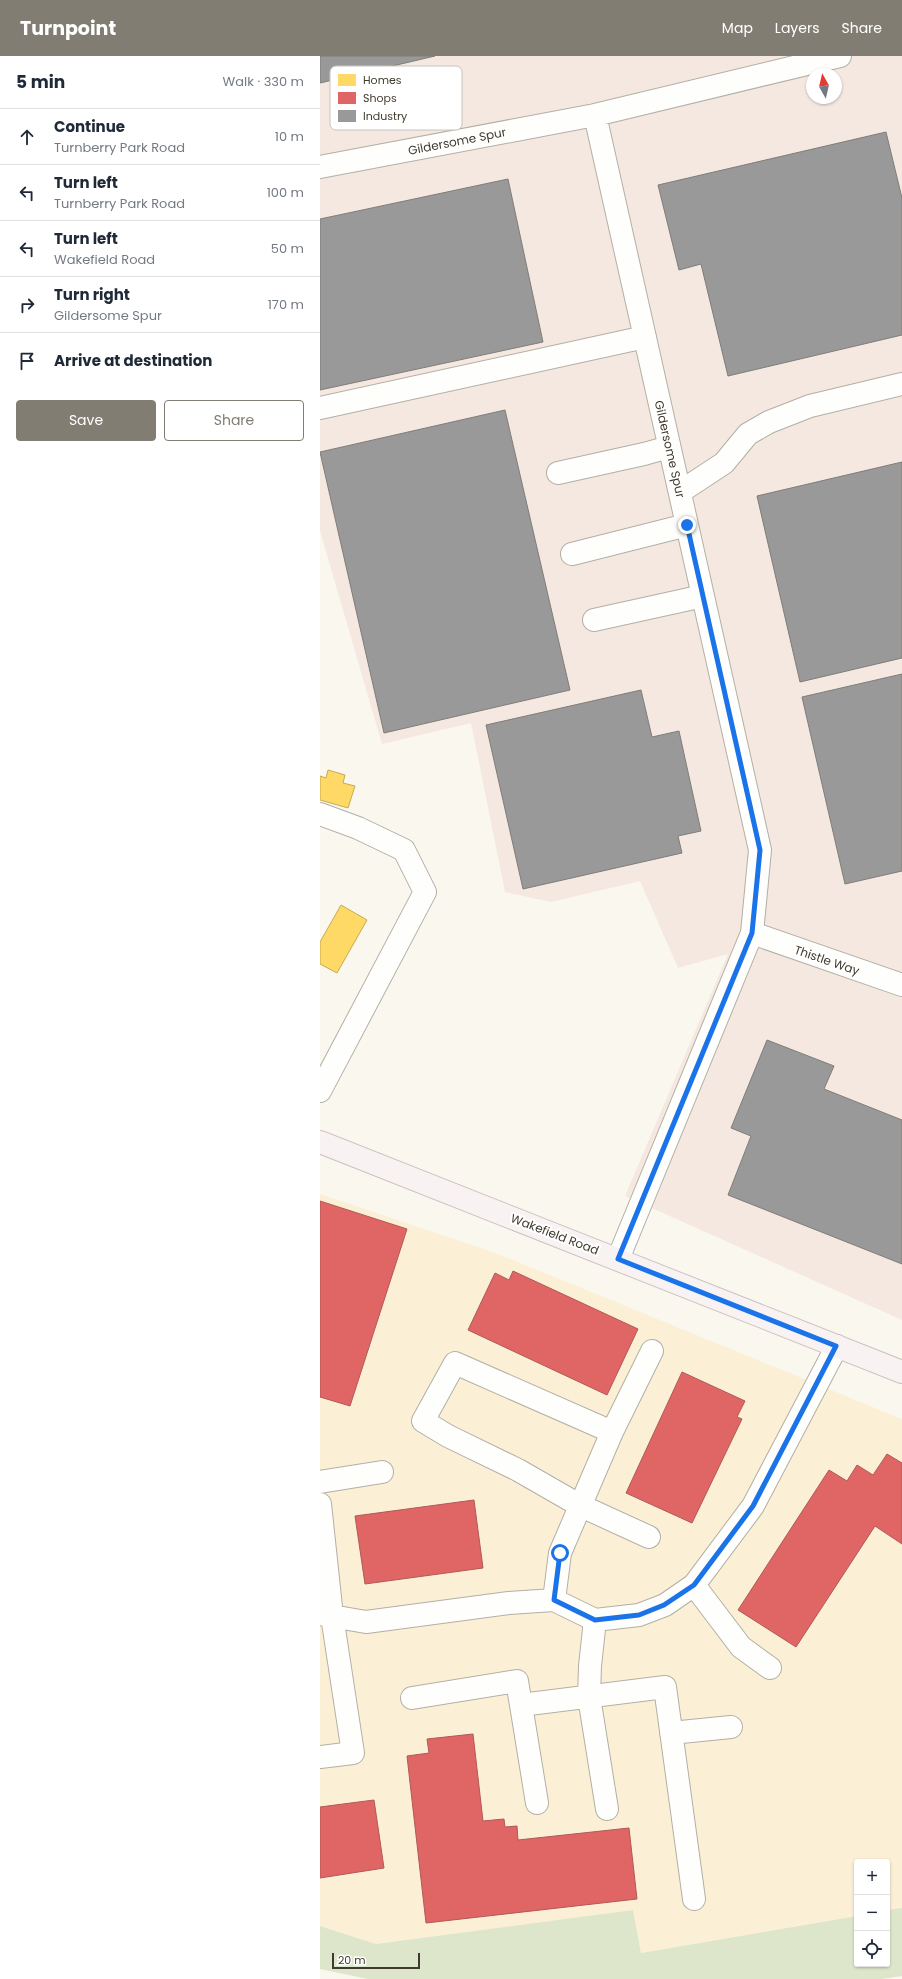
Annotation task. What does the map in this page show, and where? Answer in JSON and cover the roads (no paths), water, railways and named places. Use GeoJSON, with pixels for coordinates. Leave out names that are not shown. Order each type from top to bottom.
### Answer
{"type":"FeatureCollection","features":[{"type":"Feature","properties":{"kind":"main road","name":"Wakefield Road"},"geometry":{"type":"LineString","coordinates":[[320,1142],[902,1372]]}},
{"type":"Feature","properties":{"kind":"street","name":"Gildersome Spur"},"geometry":{"type":"LineString","coordinates":[[320,167],[595,115],[840,56]]}},
{"type":"Feature","properties":{"kind":"street","name":"Gildersome Spur"},"geometry":{"type":"LineString","coordinates":[[595,115],[760,850],[752,933],[618,1259]]}},
{"type":"Feature","properties":{"kind":"street"},"geometry":{"type":"LineString","coordinates":[[320,408],[645,337]]}},
{"type":"Feature","properties":{"kind":"street"},"geometry":{"type":"LineString","coordinates":[[680,492],[724,464],[748,434],[769,422],[810,406],[902,384]]}},
{"type":"Feature","properties":{"kind":"street"},"geometry":{"type":"LineString","coordinates":[[558,473],[669,447]]}},
{"type":"Feature","properties":{"kind":"street"},"geometry":{"type":"LineString","coordinates":[[572,554],[687,525]]}},
{"type":"Feature","properties":{"kind":"street"},"geometry":{"type":"LineString","coordinates":[[594,620],[703,596]]}},
{"type":"Feature","properties":{"kind":"street"},"geometry":{"type":"LineString","coordinates":[[320,814],[358,828],[404,850],[425,892],[320,1091]]}},
{"type":"Feature","properties":{"kind":"street","name":"Thistle Way"},"geometry":{"type":"LineString","coordinates":[[752,933],[902,985]]}},
{"type":"Feature","properties":{"kind":"street"},"geometry":{"type":"LineString","coordinates":[[326,1615],[366,1622],[509,1602],[554,1600],[595,1620],[639,1615],[664,1605],[694,1585],[753,1506],[836,1346]]}},
{"type":"Feature","properties":{"kind":"street"},"geometry":{"type":"LineString","coordinates":[[554,1600],[560,1553],[579,1505],[612,1432],[652,1350]]}},
{"type":"Feature","properties":{"kind":"street"},"geometry":{"type":"LineString","coordinates":[[612,1432],[455,1363],[424,1421],[448,1436],[518,1470],[579,1505],[649,1537]]}},
{"type":"Feature","properties":{"kind":"street"},"geometry":{"type":"LineString","coordinates":[[320,1482],[382,1472]]}},
{"type":"Feature","properties":{"kind":"street"},"geometry":{"type":"LineString","coordinates":[[320,1504],[326,1615],[354,1753],[320,1757]]}},
{"type":"Feature","properties":{"kind":"street"},"geometry":{"type":"LineString","coordinates":[[694,1585],[741,1647],[770,1668]]}},
{"type":"Feature","properties":{"kind":"street"},"geometry":{"type":"LineString","coordinates":[[595,1620],[590,1666],[589,1697],[607,1809]]}},
{"type":"Feature","properties":{"kind":"street"},"geometry":{"type":"LineString","coordinates":[[412,1698],[517,1681],[537,1803]]}},
{"type":"Feature","properties":{"kind":"street"},"geometry":{"type":"LineString","coordinates":[[521,1705],[664,1687],[694,1899]]}},
{"type":"Feature","properties":{"kind":"street"},"geometry":{"type":"LineString","coordinates":[[671,1733],[731,1727]]}}]}
